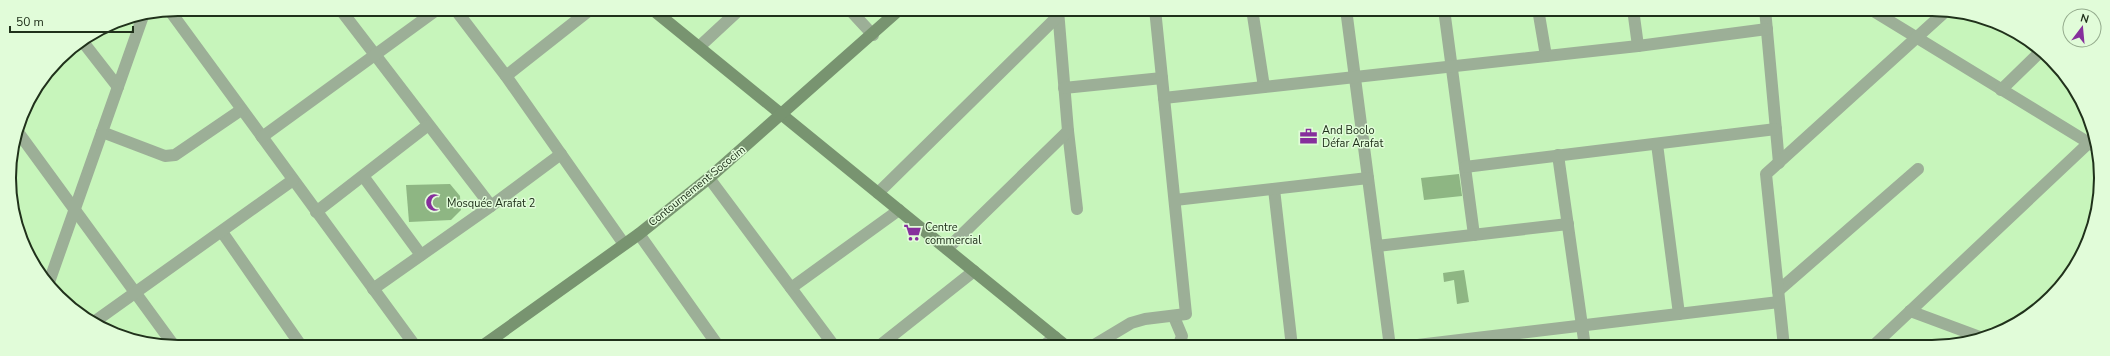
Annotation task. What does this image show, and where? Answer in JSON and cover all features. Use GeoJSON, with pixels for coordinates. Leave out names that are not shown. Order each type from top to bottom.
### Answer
{"type":"FeatureCollection","features":[{"type":"Feature","properties":{"kind":"street"},"geometry":{"type":"LineString","coordinates":[[174,16],[411,340]]}},
{"type":"Feature","properties":{"kind":"street"},"geometry":{"type":"LineString","coordinates":[[345,16],[427,126],[491,206]]}},
{"type":"Feature","properties":{"kind":"street"},"geometry":{"type":"LineString","coordinates":[[262,137],[428,16]]}},
{"type":"Feature","properties":{"kind":"street"},"geometry":{"type":"LineString","coordinates":[[460,16],[506,76],[624,244]]}},
{"type":"Feature","properties":{"kind":"street"},"geometry":{"type":"LineString","coordinates":[[506,76],[582,16]]}},
{"type":"Feature","properties":{"kind":"street"},"geometry":{"type":"LineString","coordinates":[[661,16],[1059,340]]}},
{"type":"Feature","properties":{"kind":"street"},"geometry":{"type":"LineString","coordinates":[[699,47],[732,16]]}},
{"type":"Feature","properties":{"kind":"street"},"geometry":{"type":"LineString","coordinates":[[856,16],[872,35]]}},
{"type":"Feature","properties":{"kind":"street","name":"Contournement Sococim"},"geometry":{"type":"LineString","coordinates":[[491,340],[639,234],[709,178],[892,16]]}},
{"type":"Feature","properties":{"kind":"street"},"geometry":{"type":"LineString","coordinates":[[878,193],[1054,16]]}},
{"type":"Feature","properties":{"kind":"street"},"geometry":{"type":"LineString","coordinates":[[1058,16],[1068,131],[1078,209]]}},
{"type":"Feature","properties":{"kind":"street"},"geometry":{"type":"LineString","coordinates":[[1103,340],[1131,323],[1145,319],[1174,317],[1186,314],[1156,16]]}},
{"type":"Feature","properties":{"kind":"street"},"geometry":{"type":"LineString","coordinates":[[1253,16],[1264,87]]}},
{"type":"Feature","properties":{"kind":"street"},"geometry":{"type":"LineString","coordinates":[[1347,16],[1389,340]]}},
{"type":"Feature","properties":{"kind":"street"},"geometry":{"type":"LineString","coordinates":[[1445,16],[1474,235]]}},
{"type":"Feature","properties":{"kind":"street"},"geometry":{"type":"LineString","coordinates":[[1539,16],[1546,56]]}},
{"type":"Feature","properties":{"kind":"street"},"geometry":{"type":"LineString","coordinates":[[1634,16],[1638,46]]}},
{"type":"Feature","properties":{"kind":"street"},"geometry":{"type":"LineString","coordinates":[[1766,16],[1779,163]]}},
{"type":"Feature","properties":{"kind":"street"},"geometry":{"type":"LineString","coordinates":[[1881,16],[2001,90],[2089,141]]}},
{"type":"Feature","properties":{"kind":"street"},"geometry":{"type":"LineString","coordinates":[[1783,340],[1766,174],[1941,16]]}},
{"type":"Feature","properties":{"kind":"street"},"geometry":{"type":"LineString","coordinates":[[50,278],[141,20]]}},
{"type":"Feature","properties":{"kind":"street"},"geometry":{"type":"LineString","coordinates":[[1164,98],[1638,46],[1767,29]]}},
{"type":"Feature","properties":{"kind":"street"},"geometry":{"type":"LineString","coordinates":[[86,44],[118,86]]}},
{"type":"Feature","properties":{"kind":"street"},"geometry":{"type":"LineString","coordinates":[[2001,90],[2037,55]]}},
{"type":"Feature","properties":{"kind":"street"},"geometry":{"type":"LineString","coordinates":[[1064,88],[1162,78]]}},
{"type":"Feature","properties":{"kind":"street"},"geometry":{"type":"LineString","coordinates":[[102,132],[165,156],[175,155],[241,110]]}},
{"type":"Feature","properties":{"kind":"street"},"geometry":{"type":"LineString","coordinates":[[316,212],[427,126]]}},
{"type":"Feature","properties":{"kind":"street"},"geometry":{"type":"LineString","coordinates":[[1465,167],[1776,129]]}},
{"type":"Feature","properties":{"kind":"street"},"geometry":{"type":"LineString","coordinates":[[947,249],[1068,131]]}},
{"type":"Feature","properties":{"kind":"street"},"geometry":{"type":"LineString","coordinates":[[22,137],[170,340]]}},
{"type":"Feature","properties":{"kind":"street"},"geometry":{"type":"LineString","coordinates":[[1657,144],[1679,314]]}},
{"type":"Feature","properties":{"kind":"street"},"geometry":{"type":"LineString","coordinates":[[1879,340],[2091,145]]}},
{"type":"Feature","properties":{"kind":"street"},"geometry":{"type":"LineString","coordinates":[[373,289],[491,206],[561,154]]}},
{"type":"Feature","properties":{"kind":"street"},"geometry":{"type":"LineString","coordinates":[[1558,155],[1584,340]]}},
{"type":"Feature","properties":{"kind":"street"},"geometry":{"type":"LineString","coordinates":[[1459,340],[1679,314],[1779,297],[1918,169]]}},
{"type":"Feature","properties":{"kind":"street"},"geometry":{"type":"LineString","coordinates":[[363,176],[421,255]]}},
{"type":"Feature","properties":{"kind":"street"},"geometry":{"type":"LineString","coordinates":[[709,178],[830,340]]}},
{"type":"Feature","properties":{"kind":"street"},"geometry":{"type":"LineString","coordinates":[[1175,200],[1274,190],[1368,178]]}},
{"type":"Feature","properties":{"kind":"street"},"geometry":{"type":"LineString","coordinates":[[99,319],[136,294],[293,180]]}},
{"type":"Feature","properties":{"kind":"street"},"geometry":{"type":"LineString","coordinates":[[1274,190],[1291,340]]}},
{"type":"Feature","properties":{"kind":"street"},"geometry":{"type":"LineString","coordinates":[[791,288],[899,210]]}},
{"type":"Feature","properties":{"kind":"street"},"geometry":{"type":"LineString","coordinates":[[1377,246],[1568,224]]}},
{"type":"Feature","properties":{"kind":"street"},"geometry":{"type":"LineString","coordinates":[[222,232],[297,340]]}},
{"type":"Feature","properties":{"kind":"street"},"geometry":{"type":"LineString","coordinates":[[639,234],[714,340]]}},
{"type":"Feature","properties":{"kind":"street"},"geometry":{"type":"LineString","coordinates":[[887,340],[974,271]]}},
{"type":"Feature","properties":{"kind":"street"},"geometry":{"type":"LineString","coordinates":[[1910,311],[1973,334]]}},
{"type":"Feature","properties":{"kind":"street"},"geometry":{"type":"LineString","coordinates":[[1174,317],[1182,336],[1181,340]]}},
{"type":"Feature","properties":{"kind":"street"},"geometry":{"type":"LineString","coordinates":[[1051,340],[1055,337]]}},
{"type":"Feature","properties":{"kind":"building"},"geometry":{"type":"Polygon","coordinates":[[[1459,174],[1462,196],[1424,200],[1421,178],[1459,174]]]}},
{"type":"Feature","properties":{"kind":"building","name":"Mosquée Arafat 2"},"geometry":{"type":"Polygon","coordinates":[[[450,184],[460,196],[461,210],[451,220],[409,222],[406,185],[450,184]]]}},
{"type":"Feature","properties":{"kind":"building"},"geometry":{"type":"Polygon","coordinates":[[[1464,270],[1469,302],[1457,304],[1454,280],[1444,282],[1443,273],[1464,270]]]}},
{"type":"Feature","properties":{"kind":"place","name":"And Boolo Défar Arafat"},"geometry":{"type":"Point","coordinates":[1309,136]}},
{"type":"Feature","properties":{"kind":"place","name":"Mosquée Arafat 2"},"geometry":{"type":"Point","coordinates":[434,203]}},
{"type":"Feature","properties":{"kind":"place","name":"Centre commercial"},"geometry":{"type":"Point","coordinates":[912,233]}}]}
